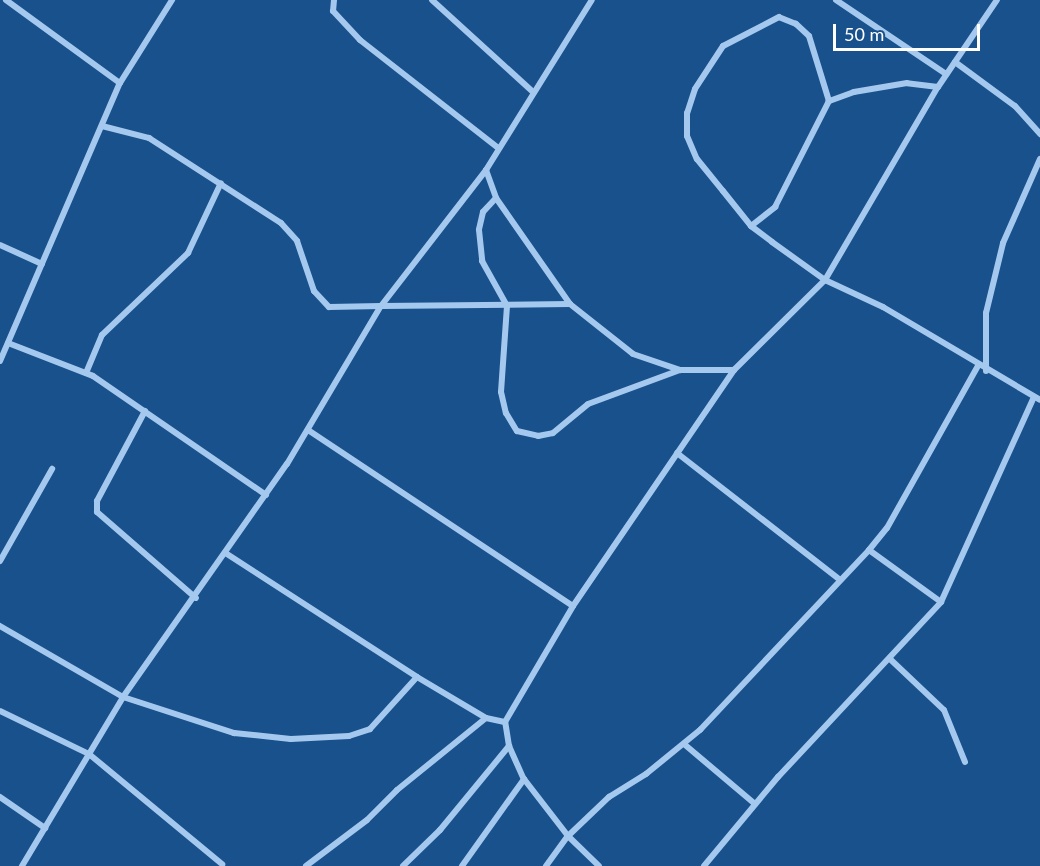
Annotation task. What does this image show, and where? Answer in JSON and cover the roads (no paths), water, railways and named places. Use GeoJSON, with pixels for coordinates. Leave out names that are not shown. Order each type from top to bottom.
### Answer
{"type":"FeatureCollection","features":[{"type":"Feature","properties":{"kind":"street"},"geometry":{"type":"LineString","coordinates":[[6,0],[120,83]]}},
{"type":"Feature","properties":{"kind":"street"},"geometry":{"type":"LineString","coordinates":[[0,361],[120,83],[172,0]]}},
{"type":"Feature","properties":{"kind":"street"},"geometry":{"type":"LineString","coordinates":[[334,0],[333,11],[360,40],[497,147]]}},
{"type":"Feature","properties":{"kind":"street"},"geometry":{"type":"LineString","coordinates":[[432,0],[533,92]]}},
{"type":"Feature","properties":{"kind":"street"},"geometry":{"type":"LineString","coordinates":[[22,866],[123,697],[196,598],[266,495],[308,430],[381,306],[486,170],[497,147],[592,0]]}},
{"type":"Feature","properties":{"kind":"street"},"geometry":{"type":"LineString","coordinates":[[837,0],[946,74]]}},
{"type":"Feature","properties":{"kind":"street"},"geometry":{"type":"LineString","coordinates":[[599,866],[568,836],[524,779],[509,746],[505,722],[573,606],[734,370],[825,280],[938,87],[997,0]]}},
{"type":"Feature","properties":{"kind":"street"},"geometry":{"type":"LineString","coordinates":[[704,866],[755,804],[941,602],[1037,398],[986,371],[883,308],[825,280],[751,226],[697,159],[687,135],[687,113],[695,89],[723,46],[779,17],[796,24],[809,36],[829,101]]}},
{"type":"Feature","properties":{"kind":"street"},"geometry":{"type":"LineString","coordinates":[[955,62],[1015,106],[1040,134]]}},
{"type":"Feature","properties":{"kind":"street"},"geometry":{"type":"LineString","coordinates":[[751,226],[775,207],[829,101],[854,92],[907,83],[938,87]]}},
{"type":"Feature","properties":{"kind":"street"},"geometry":{"type":"LineString","coordinates":[[102,126],[149,138],[291,230],[314,291],[329,307],[570,304]]}},
{"type":"Feature","properties":{"kind":"street"},"geometry":{"type":"LineString","coordinates":[[986,371],[986,313],[1003,243],[1040,159]]}},
{"type":"Feature","properties":{"kind":"street"},"geometry":{"type":"LineString","coordinates":[[486,170],[496,198],[570,304],[633,354],[680,370],[734,370]]}},
{"type":"Feature","properties":{"kind":"street"},"geometry":{"type":"LineString","coordinates":[[86,373],[102,335],[188,253],[221,183]]}},
{"type":"Feature","properties":{"kind":"street"},"geometry":{"type":"LineString","coordinates":[[496,198],[483,212],[480,240],[482,261],[507,306],[501,392],[509,418],[524,435],[553,433],[588,404],[680,370]]}},
{"type":"Feature","properties":{"kind":"street"},"geometry":{"type":"LineString","coordinates":[[0,245],[42,264]]}},
{"type":"Feature","properties":{"kind":"street"},"geometry":{"type":"LineString","coordinates":[[8,343],[86,373],[266,495]]}},
{"type":"Feature","properties":{"kind":"street"},"geometry":{"type":"LineString","coordinates":[[546,866],[568,836],[609,797],[684,744],[738,692],[839,579],[869,550],[887,528],[978,366]]}},
{"type":"Feature","properties":{"kind":"street"},"geometry":{"type":"LineString","coordinates":[[145,411],[97,501],[97,512],[196,598]]}},
{"type":"Feature","properties":{"kind":"street"},"geometry":{"type":"LineString","coordinates":[[308,430],[573,606]]}},
{"type":"Feature","properties":{"kind":"street"},"geometry":{"type":"LineString","coordinates":[[677,453],[839,579]]}},
{"type":"Feature","properties":{"kind":"street"},"geometry":{"type":"LineString","coordinates":[[0,561],[52,469]]}},
{"type":"Feature","properties":{"kind":"street"},"geometry":{"type":"LineString","coordinates":[[869,550],[941,602]]}},
{"type":"Feature","properties":{"kind":"street"},"geometry":{"type":"LineString","coordinates":[[227,554],[417,677],[486,718],[505,722]]}},
{"type":"Feature","properties":{"kind":"street"},"geometry":{"type":"LineString","coordinates":[[0,626],[123,697],[234,733],[334,738],[370,729],[417,677]]}},
{"type":"Feature","properties":{"kind":"street"},"geometry":{"type":"LineString","coordinates":[[890,659],[944,710],[965,762]]}},
{"type":"Feature","properties":{"kind":"street"},"geometry":{"type":"LineString","coordinates":[[0,711],[89,754],[222,864]]}},
{"type":"Feature","properties":{"kind":"street"},"geometry":{"type":"LineString","coordinates":[[306,866],[366,820],[397,790],[486,718]]}},
{"type":"Feature","properties":{"kind":"street"},"geometry":{"type":"LineString","coordinates":[[684,744],[755,804]]}},
{"type":"Feature","properties":{"kind":"street"},"geometry":{"type":"LineString","coordinates":[[403,866],[440,830],[509,746]]}},
{"type":"Feature","properties":{"kind":"street"},"geometry":{"type":"LineString","coordinates":[[462,866],[524,779]]}},
{"type":"Feature","properties":{"kind":"street"},"geometry":{"type":"LineString","coordinates":[[0,798],[45,828]]}}]}
